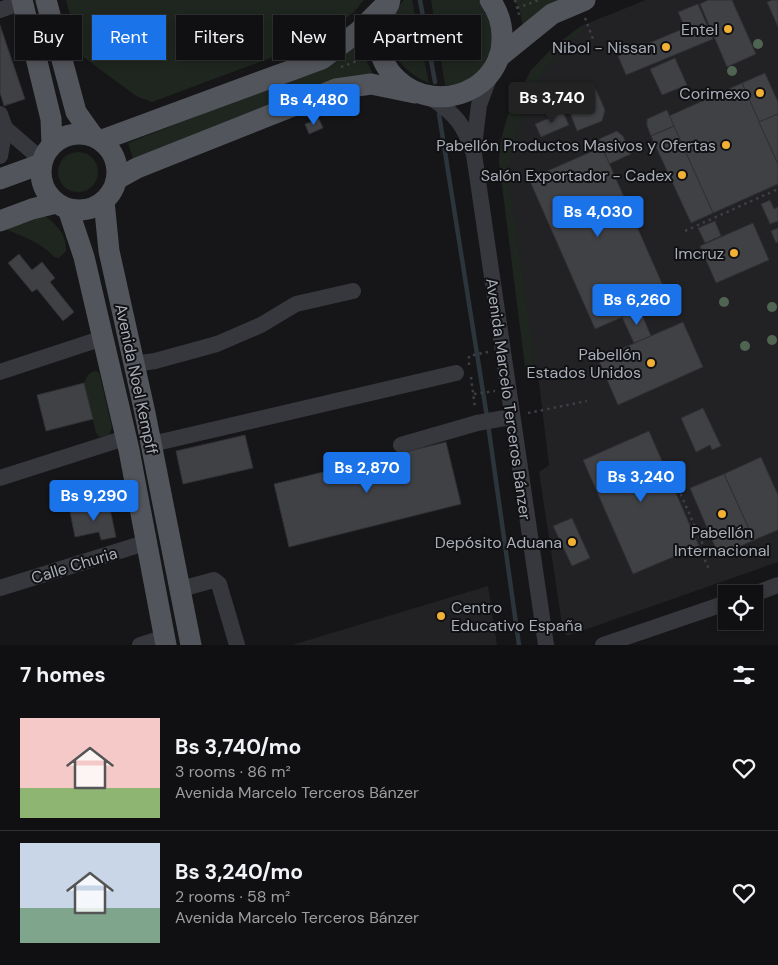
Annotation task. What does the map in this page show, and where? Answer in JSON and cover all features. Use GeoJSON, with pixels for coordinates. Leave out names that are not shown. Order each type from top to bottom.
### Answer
{"type":"FeatureCollection","features":[{"type":"Feature","properties":{"kind":"main road"},"geometry":{"type":"LineString","coordinates":[[0,221],[32,209],[62,206],[81,210],[93,208],[104,201],[112,191],[117,179],[115,157],[76,112],[46,0]]}},
{"type":"Feature","properties":{"kind":"main road"},"geometry":{"type":"LineString","coordinates":[[0,179],[45,156],[72,134],[97,138],[322,59],[358,32],[391,0]]}},
{"type":"Feature","properties":{"kind":"main road"},"geometry":{"type":"LineString","coordinates":[[391,0],[385,10],[380,26],[379,42],[382,58],[396,78],[423,95]]}},
{"type":"Feature","properties":{"kind":"main road"},"geometry":{"type":"LineString","coordinates":[[490,0],[501,23],[502,40],[495,65]]}},
{"type":"Feature","properties":{"kind":"main road"},"geometry":{"type":"LineString","coordinates":[[117,179],[137,168],[336,89],[371,84],[423,95],[448,98],[464,94],[479,85],[495,65],[552,14],[585,0]]}},
{"type":"Feature","properties":{"kind":"main road"},"geometry":{"type":"LineString","coordinates":[[22,1],[51,119],[42,184],[48,195],[62,206]]}},
{"type":"Feature","properties":{"kind":"main road","name":"Avenida Noel Kempff"},"geometry":{"type":"LineString","coordinates":[[104,201],[109,251],[152,444],[191,645]]}},
{"type":"Feature","properties":{"kind":"main road","name":"Avenida Noel Kempff"},"geometry":{"type":"LineString","coordinates":[[62,206],[84,257],[148,542],[166,641]]}},
{"type":"Feature","properties":{"kind":"main road"},"geometry":{"type":"LineString","coordinates":[[103,338],[112,344],[119,355],[132,390],[145,414]]}},
{"type":"Feature","properties":{"kind":"main road"},"geometry":{"type":"LineString","coordinates":[[127,444],[150,506],[153,509],[164,508]]}},
{"type":"Feature","properties":{"kind":"main road"},"geometry":{"type":"LineString","coordinates":[[148,542],[161,542],[165,547],[181,589]]}},
{"type":"Feature","properties":{"kind":"street"},"geometry":{"type":"LineString","coordinates":[[0,10],[22,1]]}},
{"type":"Feature","properties":{"kind":"street","name":"Avenida Marcelo Terceros Bánzer"},"geometry":{"type":"LineString","coordinates":[[474,154],[479,105],[495,65]]}},
{"type":"Feature","properties":{"kind":"street","name":"Avenida Marcelo Terceros Bánzer"},"geometry":{"type":"LineString","coordinates":[[423,95],[451,111],[466,130],[474,154],[504,418],[546,645]]}},
{"type":"Feature","properties":{"kind":"street"},"geometry":{"type":"LineString","coordinates":[[2,121],[45,156]]}},
{"type":"Feature","properties":{"kind":"street"},"geometry":{"type":"LineString","coordinates":[[0,156],[2,121]]}},
{"type":"Feature","properties":{"kind":"street"},"geometry":{"type":"LineString","coordinates":[[135,364],[155,361],[217,344],[261,325],[296,304],[353,292]]}},
{"type":"Feature","properties":{"kind":"street"},"geometry":{"type":"LineString","coordinates":[[0,372],[103,338]]}},
{"type":"Feature","properties":{"kind":"street"},"geometry":{"type":"LineString","coordinates":[[152,444],[456,373]]}},
{"type":"Feature","properties":{"kind":"street"},"geometry":{"type":"LineString","coordinates":[[401,445],[479,422],[504,418]]}},
{"type":"Feature","properties":{"kind":"street"},"geometry":{"type":"LineString","coordinates":[[0,478],[127,444]]}},
{"type":"Feature","properties":{"kind":"street","name":"Calle Churia"},"geometry":{"type":"LineString","coordinates":[[0,588],[148,542]]}},
{"type":"Feature","properties":{"kind":"street"},"geometry":{"type":"LineString","coordinates":[[181,589],[214,580],[219,584],[238,645]]}},
{"type":"Feature","properties":{"kind":"street"},"geometry":{"type":"LineString","coordinates":[[763,592],[777,590]]}},
{"type":"Feature","properties":{"kind":"street"},"geometry":{"type":"LineString","coordinates":[[603,645],[718,606]]}},
{"type":"Feature","properties":{"kind":"street"},"geometry":{"type":"LineString","coordinates":[[140,645],[166,641]]}},
{"type":"Feature","properties":{"kind":"path"},"geometry":{"type":"LineString","coordinates":[[518,8],[539,0]]}},
{"type":"Feature","properties":{"kind":"path"},"geometry":{"type":"LineString","coordinates":[[587,23],[594,38]]}},
{"type":"Feature","properties":{"kind":"path"},"geometry":{"type":"LineString","coordinates":[[685,231],[778,189]]}},
{"type":"Feature","properties":{"kind":"path"},"geometry":{"type":"LineString","coordinates":[[468,356],[484,353]]}},
{"type":"Feature","properties":{"kind":"path"},"geometry":{"type":"LineString","coordinates":[[456,373],[469,372],[475,394],[479,422]]}},
{"type":"Feature","properties":{"kind":"path"},"geometry":{"type":"LineString","coordinates":[[475,394],[490,392]]}},
{"type":"Feature","properties":{"kind":"path"},"geometry":{"type":"LineString","coordinates":[[543,410],[587,401]]}},
{"type":"Feature","properties":{"kind":"path"},"geometry":{"type":"LineString","coordinates":[[678,488],[703,545],[701,552],[709,569]]}},
{"type":"Feature","properties":{"kind":"shaded area"},"geometry":{"type":"Polygon","coordinates":[[[66,0],[364,0],[353,13],[345,19],[345,15],[273,15],[273,57],[152,102],[136,96],[82,56],[82,15],[70,15],[66,0]]]}},
{"type":"Feature","properties":{"kind":"shaded area"},"geometry":{"type":"Polygon","coordinates":[[[404,0],[412,0],[415,15],[394,15],[404,0]]]}},
{"type":"Feature","properties":{"kind":"shaded area"},"geometry":{"type":"Polygon","coordinates":[[[431,0],[478,0],[487,13],[491,26],[492,41],[490,54],[483,67],[474,76],[461,83],[445,85],[441,60],[481,60],[481,15],[433,15],[431,0]]]}},
{"type":"Feature","properties":{"kind":"shaded area"},"geometry":{"type":"Polygon","coordinates":[[[514,0],[560,0],[523,27],[519,7],[514,0]]]}},
{"type":"Feature","properties":{"kind":"shaded area"},"geometry":{"type":"Polygon","coordinates":[[[646,0],[778,0],[778,562],[567,636],[563,631],[539,472],[549,465],[538,375],[527,379],[499,161],[501,139],[510,109],[531,70],[554,46],[581,26],[646,0]]]}},
{"type":"Feature","properties":{"kind":"shaded area"},"geometry":{"type":"Polygon","coordinates":[[[581,26],[582,31],[553,59],[534,88],[517,132],[510,161],[508,174],[535,364],[525,367],[499,161],[502,139],[514,100],[535,68],[548,54],[581,26]]]}},
{"type":"Feature","properties":{"kind":"shaded area"},"geometry":{"type":"Polygon","coordinates":[[[355,43],[355,60],[366,60],[374,76],[134,162],[128,143],[283,82],[323,60],[345,60],[345,48],[355,43]]]}},
{"type":"Feature","properties":{"kind":"shaded area"},"geometry":{"type":"Polygon","coordinates":[[[399,60],[424,60],[429,83],[417,77],[406,69],[399,60]]]}},
{"type":"Feature","properties":{"kind":"shaded area"},"geometry":{"type":"Polygon","coordinates":[[[74,152],[82,152],[89,155],[95,161],[98,172],[95,183],[89,189],[82,192],[74,192],[67,189],[61,183],[58,176],[58,168],[61,161],[67,155],[74,152]]]}},
{"type":"Feature","properties":{"kind":"shaded area"},"geometry":{"type":"Polygon","coordinates":[[[45,216],[57,227],[65,240],[66,251],[59,258],[54,257],[38,244],[25,237],[5,229],[45,216]]]}},
{"type":"Feature","properties":{"kind":"shaded area"},"geometry":{"type":"Polygon","coordinates":[[[94,371],[99,372],[112,427],[109,435],[100,437],[96,433],[84,383],[88,375],[94,371]]]}},
{"type":"Feature","properties":{"kind":"shaded area","name":"Centro Educativo España"},"geometry":{"type":"Polygon","coordinates":[[[488,586],[497,645],[292,645],[488,586]]]}},
{"type":"Feature","properties":{"kind":"building","name":"Entel"},"geometry":{"type":"Polygon","coordinates":[[[708,0],[732,0],[756,54],[727,67],[700,4],[708,0]]]}},
{"type":"Feature","properties":{"kind":"building"},"geometry":{"type":"Polygon","coordinates":[[[778,0],[778,27],[767,2],[778,0]]]}},
{"type":"Feature","properties":{"kind":"building","name":"Nibol - Nissan"},"geometry":{"type":"Polygon","coordinates":[[[698,4],[713,39],[626,75],[618,56],[685,28],[678,12],[698,4]]]}},
{"type":"Feature","properties":{"kind":"building"},"geometry":{"type":"Polygon","coordinates":[[[0,25],[25,99],[4,106],[0,93],[0,25]]]}},
{"type":"Feature","properties":{"kind":"building"},"geometry":{"type":"Polygon","coordinates":[[[675,58],[687,85],[662,95],[650,69],[675,58]]]}},
{"type":"Feature","properties":{"kind":"building","name":"Corimexo"},"geometry":{"type":"Polygon","coordinates":[[[765,73],[778,102],[778,114],[759,122],[742,83],[765,73]]]}},
{"type":"Feature","properties":{"kind":"building","name":"Pabellón Productos Masivos y Ofertas"},"geometry":{"type":"Polygon","coordinates":[[[742,83],[778,164],[778,184],[713,213],[669,116],[742,83]]]}},
{"type":"Feature","properties":{"kind":"building"},"geometry":{"type":"Polygon","coordinates":[[[595,87],[605,110],[602,121],[577,131],[565,100],[595,87]]]}},
{"type":"Feature","properties":{"kind":"building"},"geometry":{"type":"Polygon","coordinates":[[[667,110],[674,126],[651,136],[647,126],[647,119],[667,110]]]}},
{"type":"Feature","properties":{"kind":"building"},"geometry":{"type":"Polygon","coordinates":[[[563,112],[569,125],[541,137],[535,124],[563,112]]]}},
{"type":"Feature","properties":{"kind":"building"},"geometry":{"type":"Polygon","coordinates":[[[778,114],[778,164],[759,122],[778,114]]]}},
{"type":"Feature","properties":{"kind":"building"},"geometry":{"type":"Polygon","coordinates":[[[319,119],[323,128],[309,134],[305,124],[319,119]]]}},
{"type":"Feature","properties":{"kind":"building","name":"Salón Exportador - Cadex"},"geometry":{"type":"Polygon","coordinates":[[[674,126],[713,213],[691,223],[651,136],[674,126]]]}},
{"type":"Feature","properties":{"kind":"building"},"geometry":{"type":"Polygon","coordinates":[[[617,131],[623,136],[631,154],[609,164],[599,139],[617,131]]]}},
{"type":"Feature","properties":{"kind":"building"},"geometry":{"type":"Polygon","coordinates":[[[602,147],[668,297],[595,329],[529,179],[602,147]]]}},
{"type":"Feature","properties":{"kind":"building"},"geometry":{"type":"Polygon","coordinates":[[[770,200],[774,209],[778,207],[778,221],[770,224],[761,204],[770,200]]]}},
{"type":"Feature","properties":{"kind":"building"},"geometry":{"type":"Polygon","coordinates":[[[715,221],[721,236],[705,243],[698,228],[715,221]]]}},
{"type":"Feature","properties":{"kind":"building","name":"Imcruz"},"geometry":{"type":"Polygon","coordinates":[[[753,223],[769,260],[716,283],[700,246],[753,223]]]}},
{"type":"Feature","properties":{"kind":"building"},"geometry":{"type":"Polygon","coordinates":[[[778,228],[778,242],[776,243],[771,231],[778,228]]]}},
{"type":"Feature","properties":{"kind":"building"},"geometry":{"type":"Polygon","coordinates":[[[19,254],[32,270],[42,262],[55,278],[50,282],[74,312],[63,321],[37,289],[32,292],[8,263],[19,254]]]}},
{"type":"Feature","properties":{"kind":"building"},"geometry":{"type":"Polygon","coordinates":[[[640,310],[651,336],[634,343],[622,317],[640,310]]]}},
{"type":"Feature","properties":{"kind":"building","name":"Pabellón Estados Unidos"},"geometry":{"type":"Polygon","coordinates":[[[683,322],[703,367],[618,405],[598,359],[683,322]]]}},
{"type":"Feature","properties":{"kind":"building"},"geometry":{"type":"Polygon","coordinates":[[[84,383],[93,419],[46,431],[37,395],[84,383]]]}},
{"type":"Feature","properties":{"kind":"building"},"geometry":{"type":"Polygon","coordinates":[[[703,408],[721,446],[712,450],[710,445],[696,452],[681,418],[703,408]]]}},
{"type":"Feature","properties":{"kind":"building"},"geometry":{"type":"Polygon","coordinates":[[[649,431],[699,546],[633,574],[583,460],[649,431]]]}},
{"type":"Feature","properties":{"kind":"building"},"geometry":{"type":"Polygon","coordinates":[[[245,435],[253,468],[183,484],[176,451],[245,435]]]}},
{"type":"Feature","properties":{"kind":"building"},"geometry":{"type":"Polygon","coordinates":[[[446,442],[461,504],[289,547],[274,484],[446,442]]]}},
{"type":"Feature","properties":{"kind":"building"},"geometry":{"type":"Polygon","coordinates":[[[761,457],[778,495],[778,530],[754,540],[724,474],[761,457]]]}},
{"type":"Feature","properties":{"kind":"building","name":"Pabellón Internacional"},"geometry":{"type":"Polygon","coordinates":[[[724,474],[754,540],[719,556],[690,488],[724,474]]]}},
{"type":"Feature","properties":{"kind":"building"},"geometry":{"type":"Polygon","coordinates":[[[109,504],[116,537],[101,540],[99,532],[75,537],[70,512],[109,504]]]}},
{"type":"Feature","properties":{"kind":"building","name":"Depósito Aduana"},"geometry":{"type":"Polygon","coordinates":[[[572,518],[590,558],[572,566],[553,526],[572,518]]]}},
{"type":"Feature","properties":{"kind":"waterway"},"geometry":{"type":"LineString","coordinates":[[420,0],[435,82]]}},
{"type":"Feature","properties":{"kind":"waterway"},"geometry":{"type":"LineString","coordinates":[[439,114],[487,417]]}},
{"type":"Feature","properties":{"kind":"waterway"},"geometry":{"type":"LineString","coordinates":[[488,424],[519,645]]}},
{"type":"Feature","properties":{"kind":"place","name":"Entel"},"geometry":{"type":"Point","coordinates":[728,29]}},
{"type":"Feature","properties":{"kind":"place","name":"Nibol - Nissan"},"geometry":{"type":"Point","coordinates":[666,47]}},
{"type":"Feature","properties":{"kind":"place","name":"Corimexo"},"geometry":{"type":"Point","coordinates":[760,93]}},
{"type":"Feature","properties":{"kind":"place","name":"Pabellón Productos Masivos y Ofertas"},"geometry":{"type":"Point","coordinates":[726,145]}},
{"type":"Feature","properties":{"kind":"place","name":"Salón Exportador - Cadex"},"geometry":{"type":"Point","coordinates":[682,175]}},
{"type":"Feature","properties":{"kind":"place","name":"Imcruz"},"geometry":{"type":"Point","coordinates":[734,253]}},
{"type":"Feature","properties":{"kind":"place","name":"Pabellón Estados Unidos"},"geometry":{"type":"Point","coordinates":[651,363]}},
{"type":"Feature","properties":{"kind":"place","name":"Pabellón Internacional"},"geometry":{"type":"Point","coordinates":[722,514]}},
{"type":"Feature","properties":{"kind":"place","name":"Depósito Aduana"},"geometry":{"type":"Point","coordinates":[572,542]}},
{"type":"Feature","properties":{"kind":"place","name":"Centro Educativo España"},"geometry":{"type":"Point","coordinates":[441,616]}}]}
